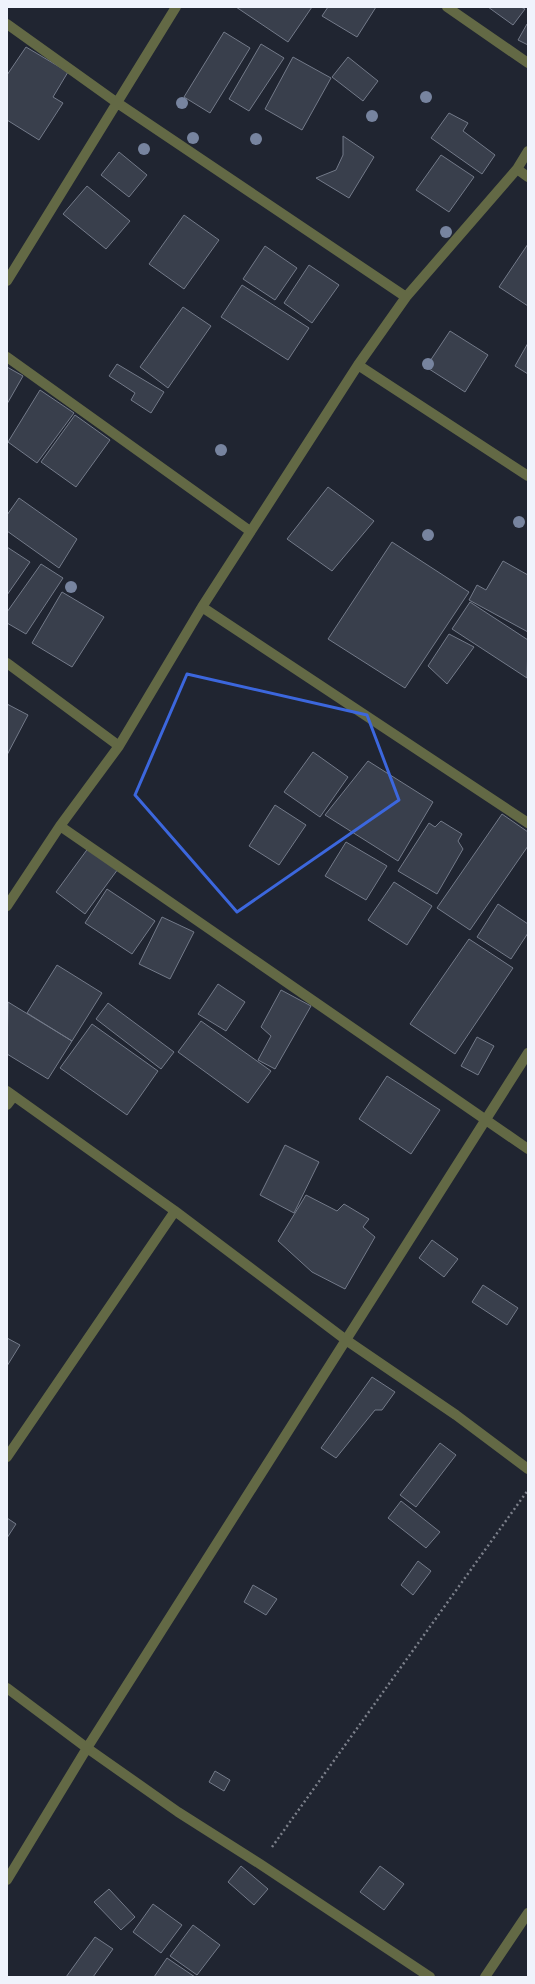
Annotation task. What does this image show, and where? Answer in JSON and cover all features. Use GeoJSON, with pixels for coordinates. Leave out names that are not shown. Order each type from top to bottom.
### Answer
{"type":"FeatureCollection","features":[{"type":"Feature","properties":{"kind":"street"},"geometry":{"type":"LineString","coordinates":[[7,281],[176,7]]}},
{"type":"Feature","properties":{"kind":"street"},"geometry":{"type":"LineString","coordinates":[[447,7],[528,63]]}},
{"type":"Feature","properties":{"kind":"street"},"geometry":{"type":"LineString","coordinates":[[7,24],[116,102],[406,298]]}},
{"type":"Feature","properties":{"kind":"street"},"geometry":{"type":"LineString","coordinates":[[7,906],[60,826],[119,746],[202,606],[358,365],[406,298],[517,169],[528,151]]}},
{"type":"Feature","properties":{"kind":"street"},"geometry":{"type":"LineString","coordinates":[[517,169],[528,177]]}},
{"type":"Feature","properties":{"kind":"street"},"geometry":{"type":"LineString","coordinates":[[7,357],[250,532]]}},
{"type":"Feature","properties":{"kind":"street"},"geometry":{"type":"LineString","coordinates":[[358,365],[528,476]]}},
{"type":"Feature","properties":{"kind":"street"},"geometry":{"type":"LineString","coordinates":[[202,606],[528,823]]}},
{"type":"Feature","properties":{"kind":"street"},"geometry":{"type":"LineString","coordinates":[[7,663],[119,746]]}},
{"type":"Feature","properties":{"kind":"street"},"geometry":{"type":"LineString","coordinates":[[60,826],[528,1149]]}},
{"type":"Feature","properties":{"kind":"street"},"geometry":{"type":"LineString","coordinates":[[7,1880],[87,1748],[528,1053]]}},
{"type":"Feature","properties":{"kind":"street"},"geometry":{"type":"LineString","coordinates":[[7,1105],[11,1093],[175,1211],[346,1340],[456,1415],[528,1469]]}},
{"type":"Feature","properties":{"kind":"street"},"geometry":{"type":"LineString","coordinates":[[7,1457],[175,1211]]}},
{"type":"Feature","properties":{"kind":"street"},"geometry":{"type":"LineString","coordinates":[[7,1688],[87,1748],[178,1812],[260,1864],[430,1977]]}},
{"type":"Feature","properties":{"kind":"street"},"geometry":{"type":"LineString","coordinates":[[485,1977],[528,1913]]}},
{"type":"Feature","properties":{"kind":"path"},"geometry":{"type":"LineString","coordinates":[[260,1864],[528,1490]]}},
{"type":"Feature","properties":{"kind":"highlighted area"},"geometry":{"type":"Polygon","coordinates":[[[187,674],[367,715],[399,800],[237,912],[135,795],[187,674]]]}},
{"type":"Feature","properties":{"kind":"building"},"geometry":{"type":"Polygon","coordinates":[[[236,7],[312,7],[288,42],[236,7]]]}},
{"type":"Feature","properties":{"kind":"building"},"geometry":{"type":"Polygon","coordinates":[[[328,7],[376,7],[357,37],[322,16],[328,7]]]}},
{"type":"Feature","properties":{"kind":"building"},"geometry":{"type":"Polygon","coordinates":[[[488,7],[521,7],[525,9],[513,25],[488,7]]]}},
{"type":"Feature","properties":{"kind":"building"},"geometry":{"type":"Polygon","coordinates":[[[527,24],[528,25],[528,45],[518,40],[527,24]]]}},
{"type":"Feature","properties":{"kind":"building"},"geometry":{"type":"Polygon","coordinates":[[[224,32],[250,48],[210,113],[184,97],[224,32]]]}},
{"type":"Feature","properties":{"kind":"building"},"geometry":{"type":"Polygon","coordinates":[[[261,44],[284,58],[249,111],[229,99],[261,44]]]}},
{"type":"Feature","properties":{"kind":"building"},"geometry":{"type":"Polygon","coordinates":[[[26,47],[68,72],[53,97],[63,103],[39,140],[7,120],[7,75],[26,47]]]}},
{"type":"Feature","properties":{"kind":"building"},"geometry":{"type":"Polygon","coordinates":[[[293,57],[331,78],[302,130],[265,109],[293,57]]]}},
{"type":"Feature","properties":{"kind":"building"},"geometry":{"type":"Polygon","coordinates":[[[348,57],[378,81],[363,101],[332,77],[348,57]]]}},
{"type":"Feature","properties":{"kind":"building"},"geometry":{"type":"Polygon","coordinates":[[[449,113],[468,123],[463,131],[495,155],[482,174],[431,138],[449,113]]]}},
{"type":"Feature","properties":{"kind":"building"},"geometry":{"type":"Polygon","coordinates":[[[343,136],[374,157],[349,198],[316,178],[336,170],[343,155],[343,136]]]}},
{"type":"Feature","properties":{"kind":"building"},"geometry":{"type":"Polygon","coordinates":[[[119,152],[147,175],[129,197],[101,175],[119,152]]]}},
{"type":"Feature","properties":{"kind":"building"},"geometry":{"type":"Polygon","coordinates":[[[441,155],[474,177],[449,212],[416,190],[441,155]]]}},
{"type":"Feature","properties":{"kind":"building"},"geometry":{"type":"Polygon","coordinates":[[[87,186],[130,221],[106,249],[63,214],[87,186]]]}},
{"type":"Feature","properties":{"kind":"building"},"geometry":{"type":"Polygon","coordinates":[[[184,215],[219,240],[184,289],[149,264],[184,215]]]}},
{"type":"Feature","properties":{"kind":"building"},"geometry":{"type":"Polygon","coordinates":[[[528,244],[528,306],[499,287],[528,244]]]}},
{"type":"Feature","properties":{"kind":"building"},"geometry":{"type":"Polygon","coordinates":[[[265,246],[297,268],[275,300],[243,279],[265,246]]]}},
{"type":"Feature","properties":{"kind":"building"},"geometry":{"type":"Polygon","coordinates":[[[309,265],[339,285],[312,323],[284,303],[309,265]]]}},
{"type":"Feature","properties":{"kind":"building"},"geometry":{"type":"Polygon","coordinates":[[[242,285],[309,328],[288,360],[221,317],[242,285]]]}},
{"type":"Feature","properties":{"kind":"building"},"geometry":{"type":"Polygon","coordinates":[[[183,307],[211,326],[168,388],[140,367],[183,307]]]}},
{"type":"Feature","properties":{"kind":"building"},"geometry":{"type":"Polygon","coordinates":[[[450,331],[488,355],[465,392],[426,367],[450,331]]]}},
{"type":"Feature","properties":{"kind":"building"},"geometry":{"type":"Polygon","coordinates":[[[528,343],[528,374],[515,366],[528,343]]]}},
{"type":"Feature","properties":{"kind":"building"},"geometry":{"type":"Polygon","coordinates":[[[117,364],[164,392],[151,413],[131,400],[135,393],[109,376],[117,364]]]}},
{"type":"Feature","properties":{"kind":"building"},"geometry":{"type":"Polygon","coordinates":[[[7,367],[23,376],[7,404],[7,367]]]}},
{"type":"Feature","properties":{"kind":"building"},"geometry":{"type":"Polygon","coordinates":[[[40,390],[74,413],[37,463],[8,442],[40,390]]]}},
{"type":"Feature","properties":{"kind":"building"},"geometry":{"type":"Polygon","coordinates":[[[75,415],[110,440],[76,487],[41,462],[75,415]]]}},
{"type":"Feature","properties":{"kind":"building"},"geometry":{"type":"Polygon","coordinates":[[[328,487],[374,521],[332,571],[287,539],[328,487]]]}},
{"type":"Feature","properties":{"kind":"building"},"geometry":{"type":"Polygon","coordinates":[[[19,498],[77,539],[59,568],[7,531],[7,515],[19,498]]]}},
{"type":"Feature","properties":{"kind":"building"},"geometry":{"type":"Polygon","coordinates":[[[392,542],[469,592],[405,688],[328,639],[392,542]]]}},
{"type":"Feature","properties":{"kind":"building"},"geometry":{"type":"Polygon","coordinates":[[[7,547],[30,562],[7,595],[7,547]]]}},
{"type":"Feature","properties":{"kind":"building"},"geometry":{"type":"Polygon","coordinates":[[[503,561],[528,575],[528,632],[469,600],[477,585],[486,590],[503,561]]]}},
{"type":"Feature","properties":{"kind":"building"},"geometry":{"type":"Polygon","coordinates":[[[41,564],[63,578],[26,634],[7,623],[7,612],[41,564]]]}},
{"type":"Feature","properties":{"kind":"building"},"geometry":{"type":"Polygon","coordinates":[[[62,592],[104,617],[72,667],[32,643],[62,592]]]}},
{"type":"Feature","properties":{"kind":"building"},"geometry":{"type":"Polygon","coordinates":[[[470,602],[528,640],[527,678],[452,629],[470,602]]]}},
{"type":"Feature","properties":{"kind":"building"},"geometry":{"type":"Polygon","coordinates":[[[449,634],[474,647],[447,684],[428,666],[449,634]]]}},
{"type":"Feature","properties":{"kind":"building"},"geometry":{"type":"Polygon","coordinates":[[[7,704],[28,715],[7,755],[7,704]]]}},
{"type":"Feature","properties":{"kind":"building"},"geometry":{"type":"Polygon","coordinates":[[[313,752],[348,777],[320,817],[284,792],[313,752]]]}},
{"type":"Feature","properties":{"kind":"building"},"geometry":{"type":"Polygon","coordinates":[[[368,761],[433,802],[398,861],[325,815],[368,761]]]}},
{"type":"Feature","properties":{"kind":"building"},"geometry":{"type":"Polygon","coordinates":[[[275,805],[306,825],[279,865],[249,846],[275,805]]]}},
{"type":"Feature","properties":{"kind":"building"},"geometry":{"type":"Polygon","coordinates":[[[502,814],[528,832],[528,846],[470,930],[437,908],[502,814]]]}},
{"type":"Feature","properties":{"kind":"building"},"geometry":{"type":"Polygon","coordinates":[[[441,821],[462,834],[458,841],[463,849],[437,894],[398,871],[429,823],[435,827],[441,821]]]}},
{"type":"Feature","properties":{"kind":"building"},"geometry":{"type":"Polygon","coordinates":[[[346,842],[387,866],[366,900],[325,876],[346,842]]]}},
{"type":"Feature","properties":{"kind":"building"},"geometry":{"type":"Polygon","coordinates":[[[89,847],[118,869],[85,914],[56,892],[89,847]]]}},
{"type":"Feature","properties":{"kind":"building"},"geometry":{"type":"Polygon","coordinates":[[[394,882],[432,906],[407,945],[368,920],[394,882]]]}},
{"type":"Feature","properties":{"kind":"building"},"geometry":{"type":"Polygon","coordinates":[[[107,889],[155,921],[132,954],[85,923],[107,889]]]}},
{"type":"Feature","properties":{"kind":"building"},"geometry":{"type":"Polygon","coordinates":[[[498,904],[528,924],[528,933],[511,959],[477,937],[498,904]]]}},
{"type":"Feature","properties":{"kind":"building"},"geometry":{"type":"Polygon","coordinates":[[[162,917],[194,932],[170,979],[139,964],[162,917]]]}},
{"type":"Feature","properties":{"kind":"building"},"geometry":{"type":"Polygon","coordinates":[[[469,939],[513,968],[455,1054],[410,1024],[469,939]]]}},
{"type":"Feature","properties":{"kind":"building"},"geometry":{"type":"Polygon","coordinates":[[[57,965],[102,993],[72,1041],[27,1013],[57,965]]]}},
{"type":"Feature","properties":{"kind":"building"},"geometry":{"type":"Polygon","coordinates":[[[218,984],[245,1002],[226,1031],[198,1014],[218,984]]]}},
{"type":"Feature","properties":{"kind":"building"},"geometry":{"type":"Polygon","coordinates":[[[281,990],[311,1006],[275,1069],[258,1060],[271,1036],[261,1027],[281,990]]]}},
{"type":"Feature","properties":{"kind":"building"},"geometry":{"type":"Polygon","coordinates":[[[8,1002],[72,1041],[48,1079],[7,1054],[8,1002]]]}},
{"type":"Feature","properties":{"kind":"building"},"geometry":{"type":"Polygon","coordinates":[[[108,1003],[174,1052],[161,1069],[96,1019],[108,1003]]]}},
{"type":"Feature","properties":{"kind":"building"},"geometry":{"type":"Polygon","coordinates":[[[201,1021],[271,1071],[248,1103],[178,1052],[201,1021]]]}},
{"type":"Feature","properties":{"kind":"building"},"geometry":{"type":"Polygon","coordinates":[[[92,1024],[158,1071],[127,1115],[60,1068],[92,1024]]]}},
{"type":"Feature","properties":{"kind":"building"},"geometry":{"type":"Polygon","coordinates":[[[477,1037],[494,1046],[478,1075],[461,1066],[477,1037]]]}},
{"type":"Feature","properties":{"kind":"building"},"geometry":{"type":"Polygon","coordinates":[[[387,1076],[440,1110],[411,1154],[359,1119],[387,1076]]]}},
{"type":"Feature","properties":{"kind":"building"},"geometry":{"type":"Polygon","coordinates":[[[285,1145],[319,1162],[294,1213],[260,1195],[285,1145]]]}},
{"type":"Feature","properties":{"kind":"building"},"geometry":{"type":"Polygon","coordinates":[[[306,1195],[337,1211],[344,1204],[369,1219],[363,1227],[375,1237],[345,1289],[312,1272],[278,1241],[306,1195]]]}},
{"type":"Feature","properties":{"kind":"building"},"geometry":{"type":"Polygon","coordinates":[[[432,1240],[458,1259],[444,1277],[419,1258],[432,1240]]]}},
{"type":"Feature","properties":{"kind":"building"},"geometry":{"type":"Polygon","coordinates":[[[483,1285],[518,1308],[507,1325],[472,1302],[483,1285]]]}},
{"type":"Feature","properties":{"kind":"building"},"geometry":{"type":"Polygon","coordinates":[[[7,1338],[20,1345],[7,1366],[7,1338]]]}},
{"type":"Feature","properties":{"kind":"building"},"geometry":{"type":"Polygon","coordinates":[[[372,1377],[395,1392],[382,1410],[375,1410],[336,1458],[321,1448],[372,1377]]]}},
{"type":"Feature","properties":{"kind":"building"},"geometry":{"type":"Polygon","coordinates":[[[440,1443],[456,1455],[416,1507],[400,1495],[440,1443]]]}},
{"type":"Feature","properties":{"kind":"building"},"geometry":{"type":"Polygon","coordinates":[[[401,1501],[440,1532],[426,1548],[388,1518],[401,1501]]]}},
{"type":"Feature","properties":{"kind":"building"},"geometry":{"type":"Polygon","coordinates":[[[7,1518],[16,1524],[7,1538],[7,1518]]]}},
{"type":"Feature","properties":{"kind":"building"},"geometry":{"type":"Polygon","coordinates":[[[418,1561],[431,1571],[413,1595],[401,1585],[418,1561]]]}},
{"type":"Feature","properties":{"kind":"building"},"geometry":{"type":"Polygon","coordinates":[[[253,1585],[277,1599],[266,1615],[244,1602],[253,1585]]]}},
{"type":"Feature","properties":{"kind":"building"},"geometry":{"type":"Polygon","coordinates":[[[215,1771],[230,1780],[224,1791],[209,1782],[215,1771]]]}},
{"type":"Feature","properties":{"kind":"building"},"geometry":{"type":"Polygon","coordinates":[[[241,1866],[268,1889],[254,1905],[228,1882],[241,1866]]]}},
{"type":"Feature","properties":{"kind":"building"},"geometry":{"type":"Polygon","coordinates":[[[380,1866],[404,1884],[384,1910],[360,1892],[380,1866]]]}},
{"type":"Feature","properties":{"kind":"building"},"geometry":{"type":"Polygon","coordinates":[[[109,1889],[135,1917],[121,1930],[94,1902],[109,1889]]]}},
{"type":"Feature","properties":{"kind":"building"},"geometry":{"type":"Polygon","coordinates":[[[153,1904],[182,1925],[161,1953],[133,1932],[153,1904]]]}},
{"type":"Feature","properties":{"kind":"building"},"geometry":{"type":"Polygon","coordinates":[[[193,1925],[220,1945],[197,1975],[170,1956],[193,1925]]]}},
{"type":"Feature","properties":{"kind":"building"},"geometry":{"type":"Polygon","coordinates":[[[95,1937],[113,1949],[93,1977],[66,1977],[95,1937]]]}},
{"type":"Feature","properties":{"kind":"building"},"geometry":{"type":"Polygon","coordinates":[[[167,1958],[195,1977],[154,1977],[167,1958]]]}}]}
